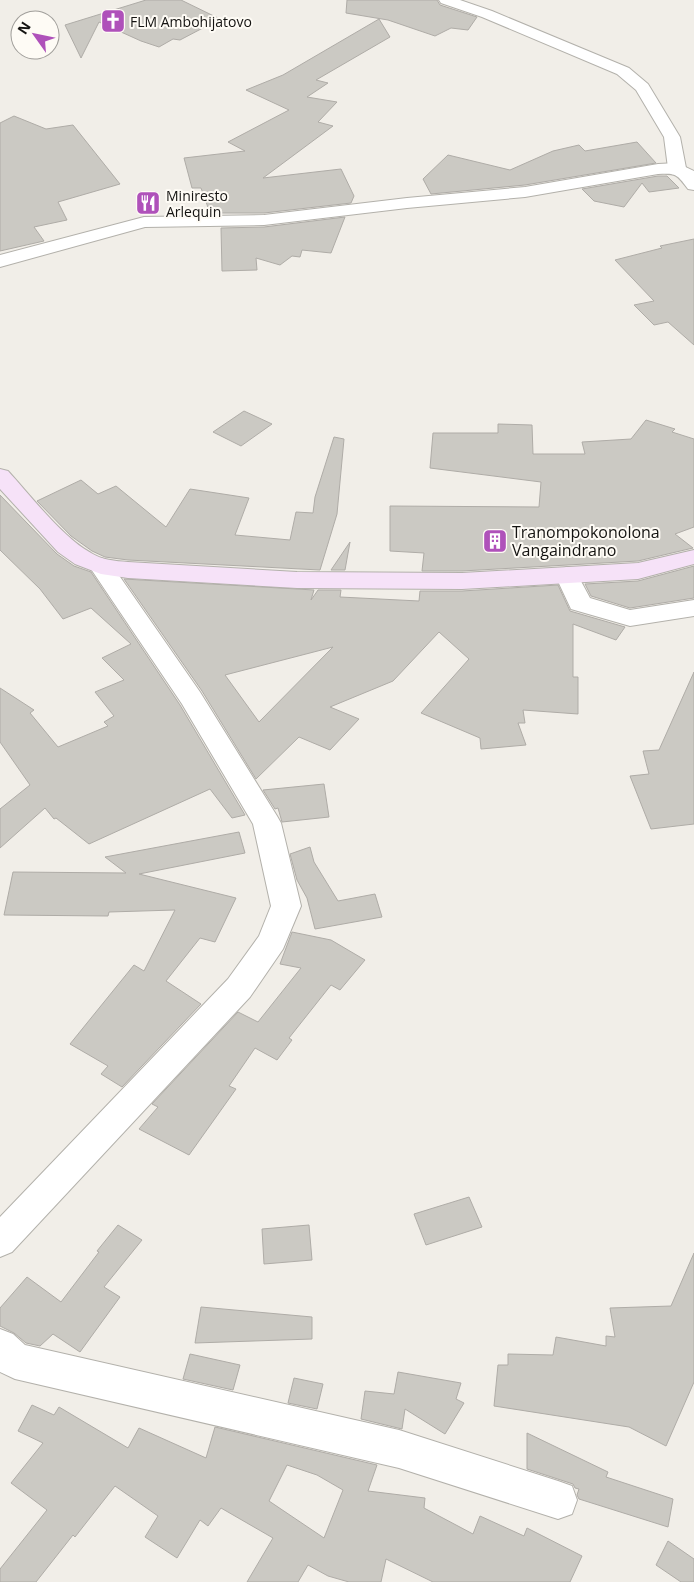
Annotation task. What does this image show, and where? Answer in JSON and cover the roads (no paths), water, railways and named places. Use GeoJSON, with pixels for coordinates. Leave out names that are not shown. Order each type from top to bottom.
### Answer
{"type":"FeatureCollection","features":[{"type":"Feature","properties":{"kind":"main road"},"geometry":{"type":"LineString","coordinates":[[0,476],[66,547],[83,559],[101,566],[153,573],[297,580],[462,581],[638,571],[694,557]]}},
{"type":"Feature","properties":{"kind":"street"},"geometry":{"type":"LineString","coordinates":[[446,0],[487,14],[623,71],[642,87],[672,137],[677,168]]}},
{"type":"Feature","properties":{"kind":"street"},"geometry":{"type":"LineString","coordinates":[[0,261],[144,222],[264,220],[407,203],[525,192],[658,169],[677,168],[687,174],[694,185]]}},
{"type":"Feature","properties":{"kind":"street"},"geometry":{"type":"LineString","coordinates":[[0,1241],[239,988],[272,941],[286,906],[267,823],[191,698],[101,566]]}},
{"type":"Feature","properties":{"kind":"street"},"geometry":{"type":"LineString","coordinates":[[568,575],[580,603],[630,618],[694,608]]}},
{"type":"Feature","properties":{"kind":"street"},"geometry":{"type":"LineString","coordinates":[[0,1346],[15,1361],[399,1449],[558,1500]]}},
{"type":"Feature","properties":{"kind":"place","name":"FLM Ambohijatovo"},"geometry":{"type":"Point","coordinates":[113,21]}},
{"type":"Feature","properties":{"kind":"place","name":"Miniresto Arlequin"},"geometry":{"type":"Point","coordinates":[148,203]}},
{"type":"Feature","properties":{"kind":"place","name":"Tranompokonolona Vangaindrano"},"geometry":{"type":"Point","coordinates":[495,541]}}]}
